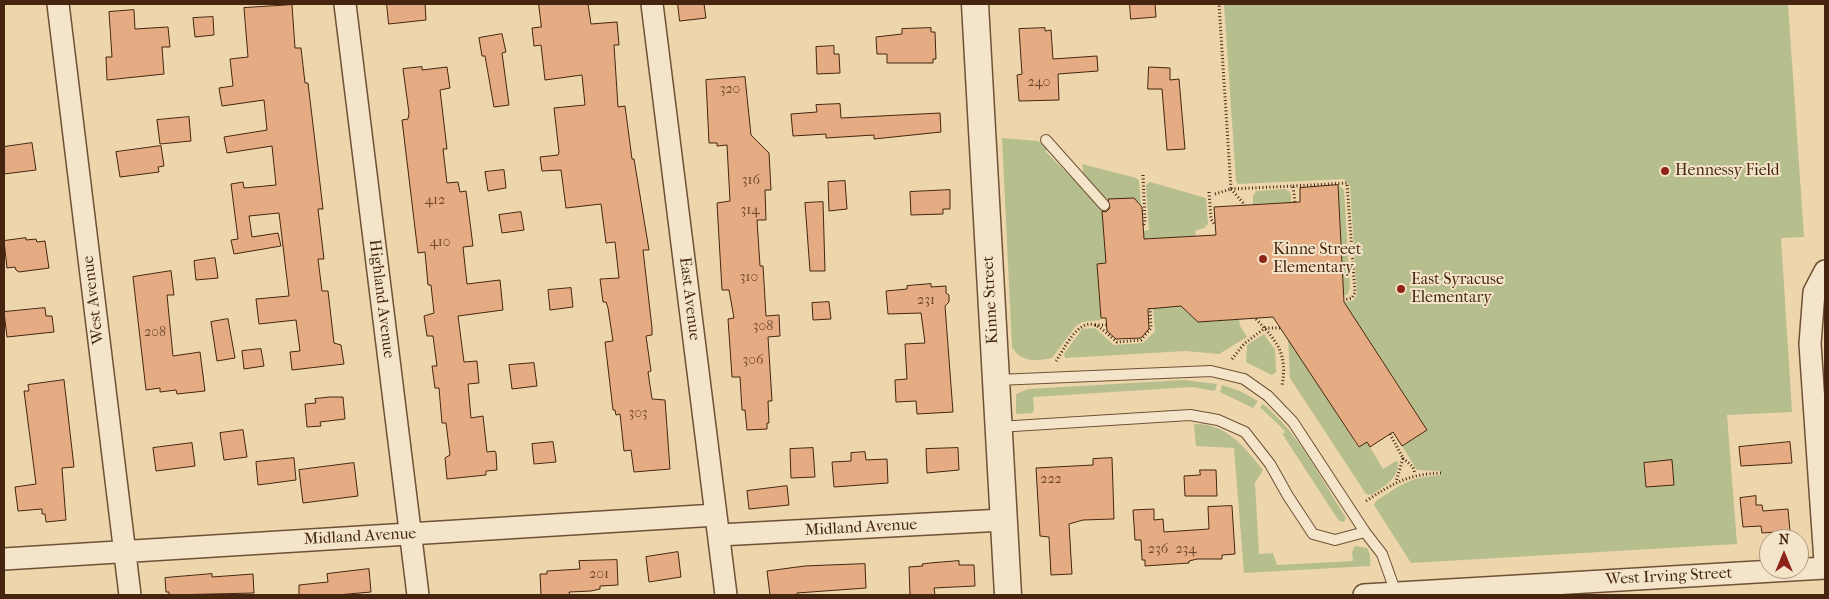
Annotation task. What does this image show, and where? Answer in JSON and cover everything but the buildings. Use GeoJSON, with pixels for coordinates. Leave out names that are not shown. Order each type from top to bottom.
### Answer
{"type":"FeatureCollection","features":[{"type":"Feature","properties":{"kind":"street","name":"West Avenue"},"geometry":{"type":"LineString","coordinates":[[58,4],[130,595]]}},
{"type":"Feature","properties":{"kind":"street","name":"Highland Avenue"},"geometry":{"type":"LineString","coordinates":[[344,4],[418,595]]}},
{"type":"Feature","properties":{"kind":"street","name":"East Avenue"},"geometry":{"type":"LineString","coordinates":[[652,4],[726,595]]}},
{"type":"Feature","properties":{"kind":"street","name":"Kinne Street"},"geometry":{"type":"LineString","coordinates":[[975,4],[1008,595]]}},
{"type":"Feature","properties":{"kind":"street"},"geometry":{"type":"LineString","coordinates":[[1825,271],[1814,292],[1810,344],[1825,562]]}},
{"type":"Feature","properties":{"kind":"street","name":"Midland Avenue"},"geometry":{"type":"LineString","coordinates":[[4,559],[124,550],[410,534],[717,525],[1003,520]]}},
{"type":"Feature","properties":{"kind":"street","name":"West Irving Street"},"geometry":{"type":"LineString","coordinates":[[1364,595],[1825,568]]}},
{"type":"Feature","properties":{"kind":"lane"},"geometry":{"type":"LineString","coordinates":[[1046,140],[1104,204]]}},
{"type":"Feature","properties":{"kind":"lane"},"geometry":{"type":"LineString","coordinates":[[996,380],[1211,371],[1244,379],[1268,396],[1293,422],[1364,532],[1382,554],[1396,593]]}},
{"type":"Feature","properties":{"kind":"lane"},"geometry":{"type":"LineString","coordinates":[[998,427],[1190,415],[1218,420],[1245,432],[1270,464],[1313,534],[1335,540],[1364,532]]}},
{"type":"Feature","properties":{"kind":"path"},"geometry":{"type":"LineString","coordinates":[[1219,4],[1231,189],[1245,205]]}},
{"type":"Feature","properties":{"kind":"path"},"geometry":{"type":"LineString","coordinates":[[1143,175],[1145,220],[1143,227]]}},
{"type":"Feature","properties":{"kind":"path"},"geometry":{"type":"LineString","coordinates":[[1215,194],[1231,189],[1346,183],[1354,293],[1352,298],[1344,300]]}},
{"type":"Feature","properties":{"kind":"path"},"geometry":{"type":"LineString","coordinates":[[1293,186],[1295,202]]}},
{"type":"Feature","properties":{"kind":"path"},"geometry":{"type":"LineString","coordinates":[[1209,192],[1211,219],[1215,225]]}},
{"type":"Feature","properties":{"kind":"path"},"geometry":{"type":"LineString","coordinates":[[1094,325],[1117,342],[1141,340],[1151,328],[1150,308]]}},
{"type":"Feature","properties":{"kind":"path"},"geometry":{"type":"LineString","coordinates":[[1256,318],[1278,342],[1284,372],[1282,386]]}},
{"type":"Feature","properties":{"kind":"path"},"geometry":{"type":"LineString","coordinates":[[1056,361],[1079,328],[1107,325]]}},
{"type":"Feature","properties":{"kind":"path"},"geometry":{"type":"LineString","coordinates":[[1232,359],[1244,344],[1265,328],[1282,328]]}},
{"type":"Feature","properties":{"kind":"path"},"geometry":{"type":"LineString","coordinates":[[1390,434],[1403,458],[1413,467],[1415,474]]}},
{"type":"Feature","properties":{"kind":"path"},"geometry":{"type":"LineString","coordinates":[[1396,482],[1403,458]]}},
{"type":"Feature","properties":{"kind":"path"},"geometry":{"type":"LineString","coordinates":[[1366,501],[1396,482],[1415,474],[1441,473]]}},
{"type":"Feature","properties":{"kind":"green space","name":"East Syracuse Elementary"},"geometry":{"type":"Polygon","coordinates":[[[1224,4],[1788,4],[1804,237],[1781,238],[1792,412],[1727,415],[1737,544],[1411,563],[1374,505],[1376,501],[1407,482],[1441,475],[1441,471],[1417,470],[1402,446],[1427,430],[1344,302],[1353,301],[1357,295],[1350,186],[1344,179],[1238,184],[1236,181],[1224,4]]]}},
{"type":"Feature","properties":{"kind":"green space"},"geometry":{"type":"Polygon","coordinates":[[[1002,138],[1038,141],[1046,147],[1046,152],[1102,208],[1106,263],[1097,264],[1101,320],[1082,322],[1076,326],[1052,358],[1029,360],[1020,356],[1012,347],[1002,138]]]}},
{"type":"Feature","properties":{"kind":"green space"},"geometry":{"type":"Polygon","coordinates":[[[1082,164],[1136,178],[1139,181],[1141,206],[1134,198],[1108,199],[1103,196],[1084,177],[1082,164]]]}},
{"type":"Feature","properties":{"kind":"green space"},"geometry":{"type":"Polygon","coordinates":[[[1150,182],[1206,198],[1208,224],[1204,228],[1195,231],[1196,236],[1144,239],[1143,231],[1149,230],[1146,185],[1150,182]]]}},
{"type":"Feature","properties":{"kind":"green space"},"geometry":{"type":"Polygon","coordinates":[[[1338,185],[1344,190],[1350,288],[1347,295],[1344,295],[1338,185]]]}},
{"type":"Feature","properties":{"kind":"green space"},"geometry":{"type":"Polygon","coordinates":[[[1285,189],[1290,192],[1292,203],[1253,205],[1253,196],[1256,191],[1285,189]]]}},
{"type":"Feature","properties":{"kind":"green space"},"geometry":{"type":"Polygon","coordinates":[[[1181,306],[1198,322],[1239,319],[1240,326],[1247,337],[1219,354],[1186,351],[1065,358],[1064,354],[1082,329],[1095,328],[1114,345],[1143,343],[1155,331],[1153,308],[1181,306]]]}},
{"type":"Feature","properties":{"kind":"green space"},"geometry":{"type":"Polygon","coordinates":[[[1264,334],[1275,350],[1276,372],[1272,375],[1246,362],[1247,345],[1264,334]]]}},
{"type":"Feature","properties":{"kind":"green space"},"geometry":{"type":"Polygon","coordinates":[[[1288,338],[1358,447],[1367,442],[1383,469],[1396,461],[1398,462],[1398,468],[1393,478],[1371,495],[1366,494],[1290,378],[1288,338]]]}},
{"type":"Feature","properties":{"kind":"green space"},"geometry":{"type":"Polygon","coordinates":[[[1184,380],[1217,384],[1215,391],[1192,387],[1033,397],[1034,410],[1032,413],[1016,414],[1016,394],[1028,389],[1184,380]]]}},
{"type":"Feature","properties":{"kind":"green space"},"geometry":{"type":"Polygon","coordinates":[[[1222,385],[1240,391],[1258,401],[1253,408],[1220,392],[1222,385]]]}},
{"type":"Feature","properties":{"kind":"green space"},"geometry":{"type":"Polygon","coordinates":[[[1263,404],[1288,429],[1309,457],[1346,518],[1344,522],[1339,521],[1281,432],[1284,434],[1285,431],[1260,407],[1263,404]]]}},
{"type":"Feature","properties":{"kind":"green space"},"geometry":{"type":"Polygon","coordinates":[[[1194,424],[1206,425],[1226,432],[1249,453],[1263,470],[1255,483],[1259,554],[1273,553],[1277,565],[1353,561],[1352,552],[1355,546],[1367,548],[1370,555],[1370,566],[1244,573],[1234,448],[1196,446],[1194,424]]]}},
{"type":"Feature","properties":{"kind":"place","name":"Hennessy Field"},"geometry":{"type":"Point","coordinates":[1665,171]}},
{"type":"Feature","properties":{"kind":"place","name":"Kinne Street Elementary"},"geometry":{"type":"Point","coordinates":[1263,259]}},
{"type":"Feature","properties":{"kind":"place","name":"East Syracuse Elementary"},"geometry":{"type":"Point","coordinates":[1401,289]}}]}
